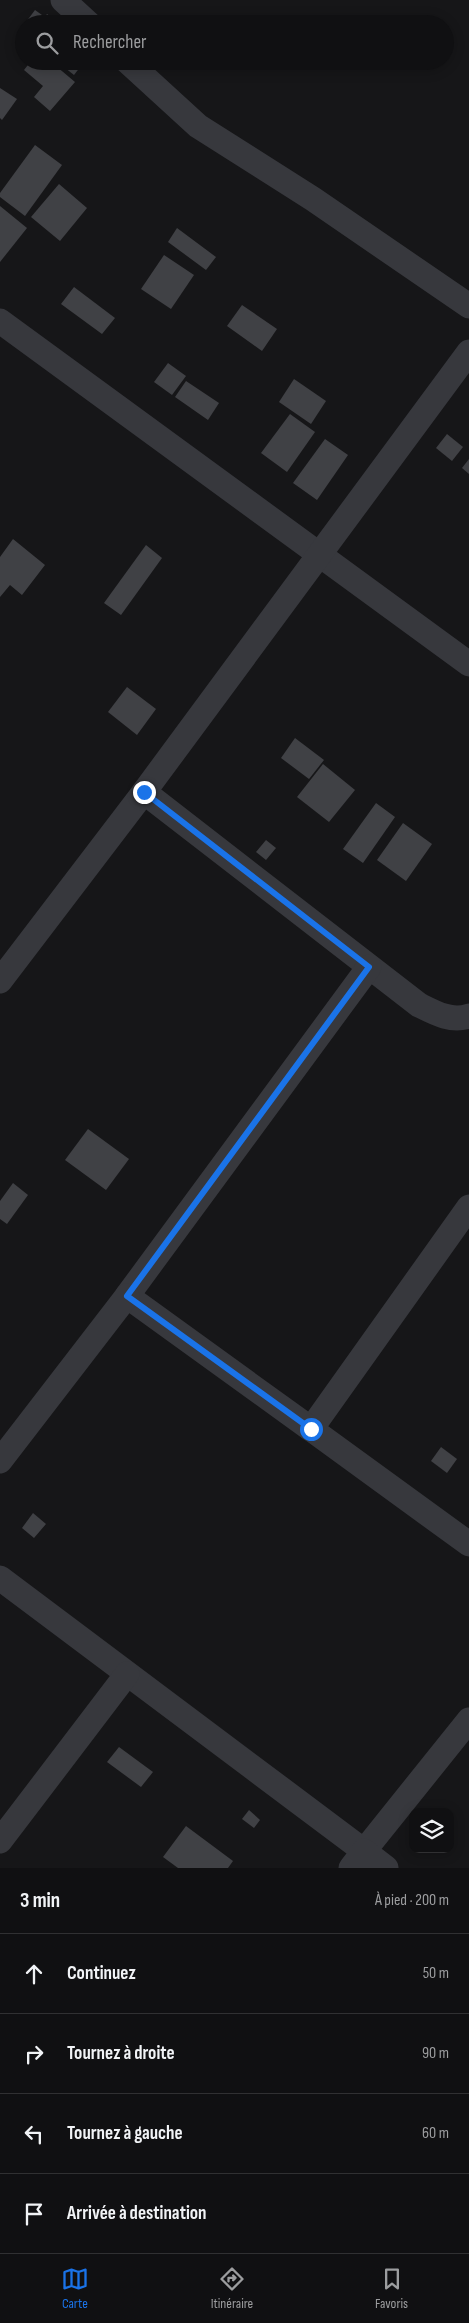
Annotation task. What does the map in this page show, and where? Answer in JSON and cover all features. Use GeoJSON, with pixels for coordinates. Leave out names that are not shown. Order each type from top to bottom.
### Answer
{"type":"FeatureCollection","features":[{"type":"Feature","properties":{"kind":"street"},"geometry":{"type":"LineString","coordinates":[[63,0],[80,15]]}},
{"type":"Feature","properties":{"kind":"street"},"geometry":{"type":"LineString","coordinates":[[137,70],[198,126],[313,199],[469,306]]}},
{"type":"Feature","properties":{"kind":"street"},"geometry":{"type":"LineString","coordinates":[[0,321],[469,664]]}},
{"type":"Feature","properties":{"kind":"street"},"geometry":{"type":"LineString","coordinates":[[0,981],[144,792],[469,352]]}},
{"type":"Feature","properties":{"kind":"street"},"geometry":{"type":"LineString","coordinates":[[144,792],[420,1005],[440,1016],[461,1018],[469,1016]]}},
{"type":"Feature","properties":{"kind":"street"},"geometry":{"type":"LineString","coordinates":[[0,1461],[127,1296],[369,967]]}},
{"type":"Feature","properties":{"kind":"street"},"geometry":{"type":"LineString","coordinates":[[311,1429],[469,1207]]}},
{"type":"Feature","properties":{"kind":"street"},"geometry":{"type":"LineString","coordinates":[[127,1296],[469,1544]]}},
{"type":"Feature","properties":{"kind":"street"},"geometry":{"type":"LineString","coordinates":[[0,1578],[127,1674],[358,1859],[386,1868]]}},
{"type":"Feature","properties":{"kind":"street"},"geometry":{"type":"LineString","coordinates":[[0,1841],[127,1674]]}},
{"type":"Feature","properties":{"kind":"street"},"geometry":{"type":"LineString","coordinates":[[358,1859],[469,1720]]}},
{"type":"Feature","properties":{"kind":"building"},"geometry":{"type":"Polygon","coordinates":[[[35,10],[42,15],[31,15],[35,10]]]}},
{"type":"Feature","properties":{"kind":"building"},"geometry":{"type":"Polygon","coordinates":[[[24,70],[61,70],[75,82],[50,111],[34,97],[43,86],[24,70]]]}},
{"type":"Feature","properties":{"kind":"building"},"geometry":{"type":"Polygon","coordinates":[[[68,70],[78,70],[74,75],[68,70]]]}},
{"type":"Feature","properties":{"kind":"building"},"geometry":{"type":"Polygon","coordinates":[[[0,88],[17,99],[2,120],[0,118],[0,88]]]}},
{"type":"Feature","properties":{"kind":"building"},"geometry":{"type":"Polygon","coordinates":[[[35,145],[62,165],[25,216],[0,197],[0,193],[35,145]]]}},
{"type":"Feature","properties":{"kind":"building"},"geometry":{"type":"Polygon","coordinates":[[[59,184],[87,208],[60,241],[31,217],[59,184]]]}},
{"type":"Feature","properties":{"kind":"building"},"geometry":{"type":"Polygon","coordinates":[[[0,206],[27,228],[0,262],[0,206]]]}},
{"type":"Feature","properties":{"kind":"building"},"geometry":{"type":"Polygon","coordinates":[[[177,228],[216,257],[206,270],[168,242],[177,228]]]}},
{"type":"Feature","properties":{"kind":"building"},"geometry":{"type":"Polygon","coordinates":[[[164,255],[194,275],[171,309],[141,289],[164,255]]]}},
{"type":"Feature","properties":{"kind":"building"},"geometry":{"type":"Polygon","coordinates":[[[74,287],[115,318],[102,334],[61,304],[74,287]]]}},
{"type":"Feature","properties":{"kind":"building"},"geometry":{"type":"Polygon","coordinates":[[[242,305],[277,329],[262,351],[227,326],[242,305]]]}},
{"type":"Feature","properties":{"kind":"building"},"geometry":{"type":"Polygon","coordinates":[[[168,363],[186,376],[172,395],[154,382],[168,363]]]}},
{"type":"Feature","properties":{"kind":"building"},"geometry":{"type":"Polygon","coordinates":[[[294,379],[326,401],[311,424],[279,402],[294,379]]]}},
{"type":"Feature","properties":{"kind":"building"},"geometry":{"type":"Polygon","coordinates":[[[186,381],[219,403],[208,420],[175,397],[186,381]]]}},
{"type":"Feature","properties":{"kind":"building"},"geometry":{"type":"Polygon","coordinates":[[[290,414],[315,432],[287,472],[261,453],[290,414]]]}},
{"type":"Feature","properties":{"kind":"building"},"geometry":{"type":"Polygon","coordinates":[[[447,434],[463,447],[452,461],[436,448],[447,434]]]}},
{"type":"Feature","properties":{"kind":"building"},"geometry":{"type":"Polygon","coordinates":[[[325,439],[348,455],[317,500],[293,483],[325,439]]]}},
{"type":"Feature","properties":{"kind":"building"},"geometry":{"type":"Polygon","coordinates":[[[469,459],[469,474],[462,468],[469,459]]]}},
{"type":"Feature","properties":{"kind":"building"},"geometry":{"type":"Polygon","coordinates":[[[13,539],[45,565],[22,595],[10,585],[0,597],[0,557],[13,539]]]}},
{"type":"Feature","properties":{"kind":"building"},"geometry":{"type":"Polygon","coordinates":[[[146,545],[162,558],[121,615],[104,603],[146,545]]]}},
{"type":"Feature","properties":{"kind":"building"},"geometry":{"type":"Polygon","coordinates":[[[127,687],[156,709],[137,735],[108,712],[127,687]]]}},
{"type":"Feature","properties":{"kind":"building"},"geometry":{"type":"Polygon","coordinates":[[[295,738],[324,760],[309,779],[281,758],[295,738]]]}},
{"type":"Feature","properties":{"kind":"building"},"geometry":{"type":"Polygon","coordinates":[[[323,764],[355,790],[329,822],[297,797],[323,764]]]}},
{"type":"Feature","properties":{"kind":"building"},"geometry":{"type":"Polygon","coordinates":[[[376,803],[395,817],[363,863],[343,849],[376,803]]]}},
{"type":"Feature","properties":{"kind":"building"},"geometry":{"type":"Polygon","coordinates":[[[403,823],[432,844],[406,881],[377,860],[403,823]]]}},
{"type":"Feature","properties":{"kind":"building"},"geometry":{"type":"Polygon","coordinates":[[[266,840],[276,848],[266,860],[256,852],[266,840]]]}},
{"type":"Feature","properties":{"kind":"building"},"geometry":{"type":"Polygon","coordinates":[[[88,1129],[129,1159],[106,1190],[65,1160],[88,1129]]]}},
{"type":"Feature","properties":{"kind":"building"},"geometry":{"type":"Polygon","coordinates":[[[13,1183],[28,1195],[7,1224],[0,1219],[0,1201],[13,1183]]]}},
{"type":"Feature","properties":{"kind":"building"},"geometry":{"type":"Polygon","coordinates":[[[441,1447],[457,1459],[447,1473],[431,1461],[441,1447]]]}},
{"type":"Feature","properties":{"kind":"building"},"geometry":{"type":"Polygon","coordinates":[[[33,1513],[46,1524],[34,1538],[22,1528],[33,1513]]]}},
{"type":"Feature","properties":{"kind":"building"},"geometry":{"type":"Polygon","coordinates":[[[119,1747],[153,1772],[141,1787],[107,1762],[119,1747]]]}},
{"type":"Feature","properties":{"kind":"building"},"geometry":{"type":"Polygon","coordinates":[[[249,1810],[260,1820],[254,1828],[242,1819],[249,1810]]]}},
{"type":"Feature","properties":{"kind":"building"},"geometry":{"type":"Polygon","coordinates":[[[186,1826],[233,1861],[228,1868],[178,1868],[163,1857],[186,1826]]]}},
{"type":"Feature","properties":{"kind":"route"},"geometry":{"type":"LineString","coordinates":[[144,792],[369,967],[127,1296],[311,1429]]}}]}
